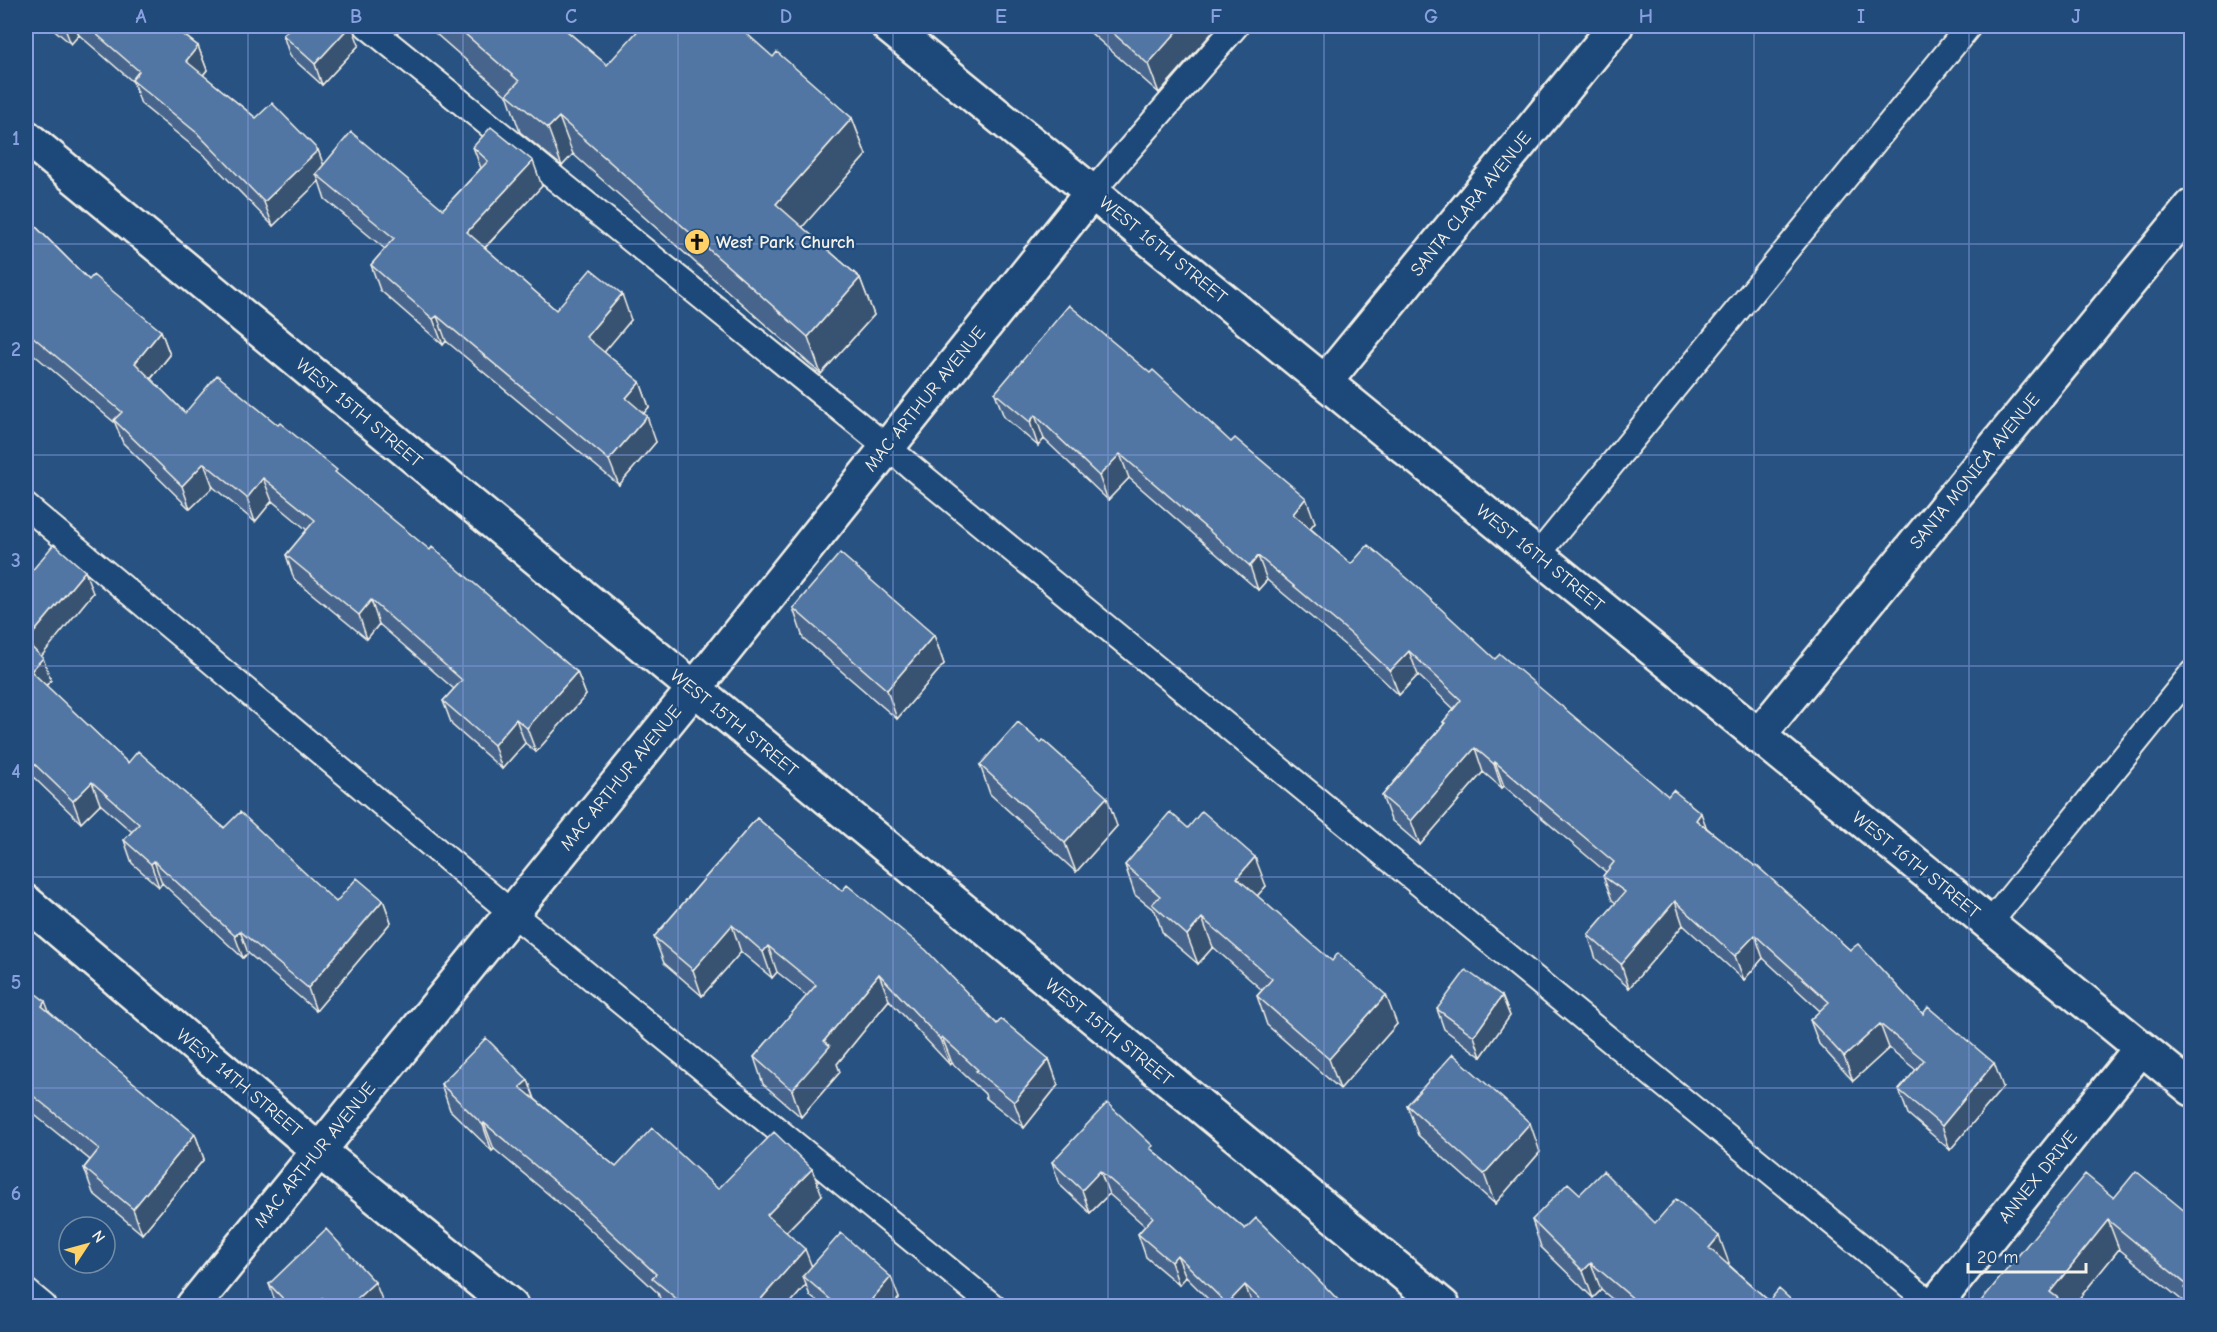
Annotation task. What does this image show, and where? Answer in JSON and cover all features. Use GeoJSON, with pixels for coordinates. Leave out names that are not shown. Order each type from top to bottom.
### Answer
{"type":"FeatureCollection","features":[{"type":"Feature","properties":{"kind":"street","name":"SANTA CLARA AVENUE"},"geometry":{"type":"LineString","coordinates":[[1325,382],[1617,26]]}},
{"type":"Feature","properties":{"kind":"street","name":"WEST 16TH STREET"},"geometry":{"type":"LineString","coordinates":[[897,28],[1092,192],[2192,1089]]}},
{"type":"Feature","properties":{"kind":"street","name":"WEST 15TH STREET"},"geometry":{"type":"LineString","coordinates":[[26,137],[693,690],[1443,1306]]}},
{"type":"Feature","properties":{"kind":"street","name":"MAC ARTHUR AVENUE"},"geometry":{"type":"LineString","coordinates":[[193,1306],[693,690],[1092,192]]}},
{"type":"Feature","properties":{"kind":"street","name":"SANTA MONICA AVENUE"},"geometry":{"type":"LineString","coordinates":[[1758,736],[2192,206]]}},
{"type":"Feature","properties":{"kind":"street","name":"WEST 14TH STREET"},"geometry":{"type":"LineString","coordinates":[[26,902],[318,1150],[511,1306]]}},
{"type":"Feature","properties":{"kind":"street","name":"ANNEX DRIVE"},"geometry":{"type":"LineString","coordinates":[[1934,1306],[2141,1048]]}},
{"type":"Feature","properties":{"kind":"lane"},"geometry":{"type":"LineString","coordinates":[[367,26],[887,447],[1934,1306]]}},
{"type":"Feature","properties":{"kind":"lane"},"geometry":{"type":"LineString","coordinates":[[1092,192],[1236,26]]}},
{"type":"Feature","properties":{"kind":"lane"},"geometry":{"type":"LineString","coordinates":[[1537,556],[1969,26]]}},
{"type":"Feature","properties":{"kind":"lane"},"geometry":{"type":"LineString","coordinates":[[26,506],[512,912],[993,1306]]}},
{"type":"Feature","properties":{"kind":"lane"},"geometry":{"type":"LineString","coordinates":[[1989,924],[2192,673]]}},
{"type":"Feature","properties":{"kind":"lane"},"geometry":{"type":"LineString","coordinates":[[26,1291],[44,1306]]}},
{"type":"Feature","properties":{"kind":"building"},"geometry":{"type":"Polygon","coordinates":[[[87,26],[172,26],[198,46],[186,61],[256,118],[272,103],[318,150],[264,202],[197,133],[132,80],[139,71],[87,26]]]}},
{"type":"Feature","properties":{"kind":"building"},"geometry":{"type":"Polygon","coordinates":[[[292,26],[350,26],[315,64],[283,35],[292,26]]]}},
{"type":"Feature","properties":{"kind":"building"},"geometry":{"type":"Polygon","coordinates":[[[456,26],[561,26],[607,65],[642,26],[738,26],[773,57],[777,52],[852,118],[776,204],[860,278],[808,337],[559,117],[548,128],[507,94],[519,81],[456,26]]]}},
{"type":"Feature","properties":{"kind":"building"},"geometry":{"type":"Polygon","coordinates":[[[1105,26],[1182,26],[1148,64],[1105,26]]]}},
{"type":"Feature","properties":{"kind":"building"},"geometry":{"type":"Polygon","coordinates":[[[491,127],[533,161],[467,232],[556,310],[591,269],[622,294],[586,337],[640,382],[626,398],[647,416],[609,460],[437,316],[433,319],[371,265],[394,238],[316,174],[351,132],[443,209],[488,161],[473,147],[491,127]]]}},
{"type":"Feature","properties":{"kind":"building"},"geometry":{"type":"Polygon","coordinates":[[[26,217],[89,280],[93,275],[161,331],[135,363],[185,413],[217,375],[278,425],[280,423],[337,470],[335,472],[430,550],[432,547],[577,672],[527,728],[516,719],[494,745],[443,701],[462,680],[371,600],[359,615],[286,555],[315,520],[263,478],[247,498],[204,463],[182,486],[114,420],[122,412],[26,331],[26,217]]]}},
{"type":"Feature","properties":{"kind":"building"},"geometry":{"type":"Polygon","coordinates":[[[1069,305],[1150,373],[1153,370],[1231,442],[1235,438],[1306,498],[1293,514],[1351,564],[1368,545],[1495,659],[1500,654],[1668,796],[1673,790],[1701,813],[1696,820],[1756,865],[1850,950],[1858,944],[1923,1014],[1928,1007],[1994,1063],[1942,1126],[1899,1090],[1924,1060],[1880,1024],[1844,1057],[1810,1020],[1829,1002],[1755,935],[1735,956],[1675,901],[1621,964],[1588,935],[1625,892],[1603,876],[1614,862],[1495,762],[1494,764],[1475,748],[1411,821],[1382,796],[1445,723],[1443,722],[1461,700],[1409,651],[1390,671],[1350,633],[1258,556],[1250,566],[1120,454],[1099,476],[1035,415],[1030,422],[995,393],[1069,305]]]}},
{"type":"Feature","properties":{"kind":"building"},"geometry":{"type":"Polygon","coordinates":[[[54,544],[85,571],[26,642],[26,578],[54,544]]]}},
{"type":"Feature","properties":{"kind":"building"},"geometry":{"type":"Polygon","coordinates":[[[840,553],[934,635],[887,690],[793,608],[840,553]]]}},
{"type":"Feature","properties":{"kind":"building"},"geometry":{"type":"Polygon","coordinates":[[[26,642],[43,658],[31,671],[128,763],[138,751],[224,828],[240,812],[336,902],[357,878],[383,900],[308,988],[240,931],[235,936],[154,861],[151,864],[124,840],[139,824],[92,782],[73,801],[26,756],[26,642]]]}},
{"type":"Feature","properties":{"kind":"building"},"geometry":{"type":"Polygon","coordinates":[[[1018,722],[1041,743],[1043,740],[1107,797],[1065,843],[980,765],[1018,722]]]}},
{"type":"Feature","properties":{"kind":"building"},"geometry":{"type":"Polygon","coordinates":[[[1202,811],[1255,857],[1237,878],[1332,961],[1338,953],[1386,995],[1329,1059],[1257,996],[1272,979],[1202,918],[1187,935],[1152,904],[1160,896],[1125,865],[1170,812],[1188,828],[1202,811]]]}},
{"type":"Feature","properties":{"kind":"building"},"geometry":{"type":"Polygon","coordinates":[[[757,818],[842,891],[847,885],[926,950],[997,1024],[1001,1019],[1049,1059],[1014,1102],[976,1071],[978,1070],[942,1037],[940,1039],[879,974],[824,1041],[830,1046],[792,1090],[754,1057],[816,985],[768,946],[763,952],[732,925],[693,970],[654,937],[757,818]]]}},
{"type":"Feature","properties":{"kind":"building"},"geometry":{"type":"Polygon","coordinates":[[[1466,970],[1502,996],[1474,1036],[1437,1009],[1466,970]]]}},
{"type":"Feature","properties":{"kind":"building"},"geometry":{"type":"Polygon","coordinates":[[[26,986],[45,1001],[42,1006],[195,1134],[133,1209],[84,1168],[99,1149],[26,1090],[26,986]]]}},
{"type":"Feature","properties":{"kind":"building"},"geometry":{"type":"Polygon","coordinates":[[[486,1038],[528,1080],[520,1087],[616,1167],[652,1128],[718,1189],[774,1132],[812,1169],[767,1215],[805,1249],[755,1306],[685,1306],[652,1278],[656,1274],[573,1197],[484,1123],[483,1125],[441,1084],[486,1038]]]}},
{"type":"Feature","properties":{"kind":"building"},"geometry":{"type":"Polygon","coordinates":[[[1453,1054],[1530,1123],[1484,1174],[1407,1105],[1453,1054]]]}},
{"type":"Feature","properties":{"kind":"building"},"geometry":{"type":"Polygon","coordinates":[[[1107,1103],[1153,1146],[1150,1148],[1245,1229],[1256,1218],[1344,1306],[1267,1306],[1245,1285],[1227,1304],[1177,1255],[1171,1262],[1138,1234],[1153,1217],[1100,1171],[1082,1190],[1052,1162],[1107,1103]]]}},
{"type":"Feature","properties":{"kind":"building"},"geometry":{"type":"Polygon","coordinates":[[[1603,1171],[1655,1223],[1676,1199],[1719,1236],[1709,1248],[1769,1301],[1779,1289],[1798,1306],[1642,1306],[1591,1263],[1583,1271],[1532,1220],[1568,1183],[1580,1194],[1603,1171]]]}},
{"type":"Feature","properties":{"kind":"building"},"geometry":{"type":"Polygon","coordinates":[[[2136,1171],[2192,1217],[2192,1294],[2185,1288],[2187,1285],[2108,1220],[2050,1292],[2058,1298],[2052,1306],[1977,1306],[2085,1174],[2114,1198],[2136,1171]]]}},
{"type":"Feature","properties":{"kind":"building"},"geometry":{"type":"Polygon","coordinates":[[[326,1229],[375,1282],[349,1306],[331,1306],[323,1298],[313,1306],[290,1306],[269,1284],[326,1229]]]}},
{"type":"Feature","properties":{"kind":"building"},"geometry":{"type":"Polygon","coordinates":[[[841,1233],[891,1277],[866,1306],[838,1306],[803,1276],[841,1233]]]}},
{"type":"Feature","properties":{"kind":"place","name":"West Park Church"},"geometry":{"type":"Point","coordinates":[697,242]}}]}
